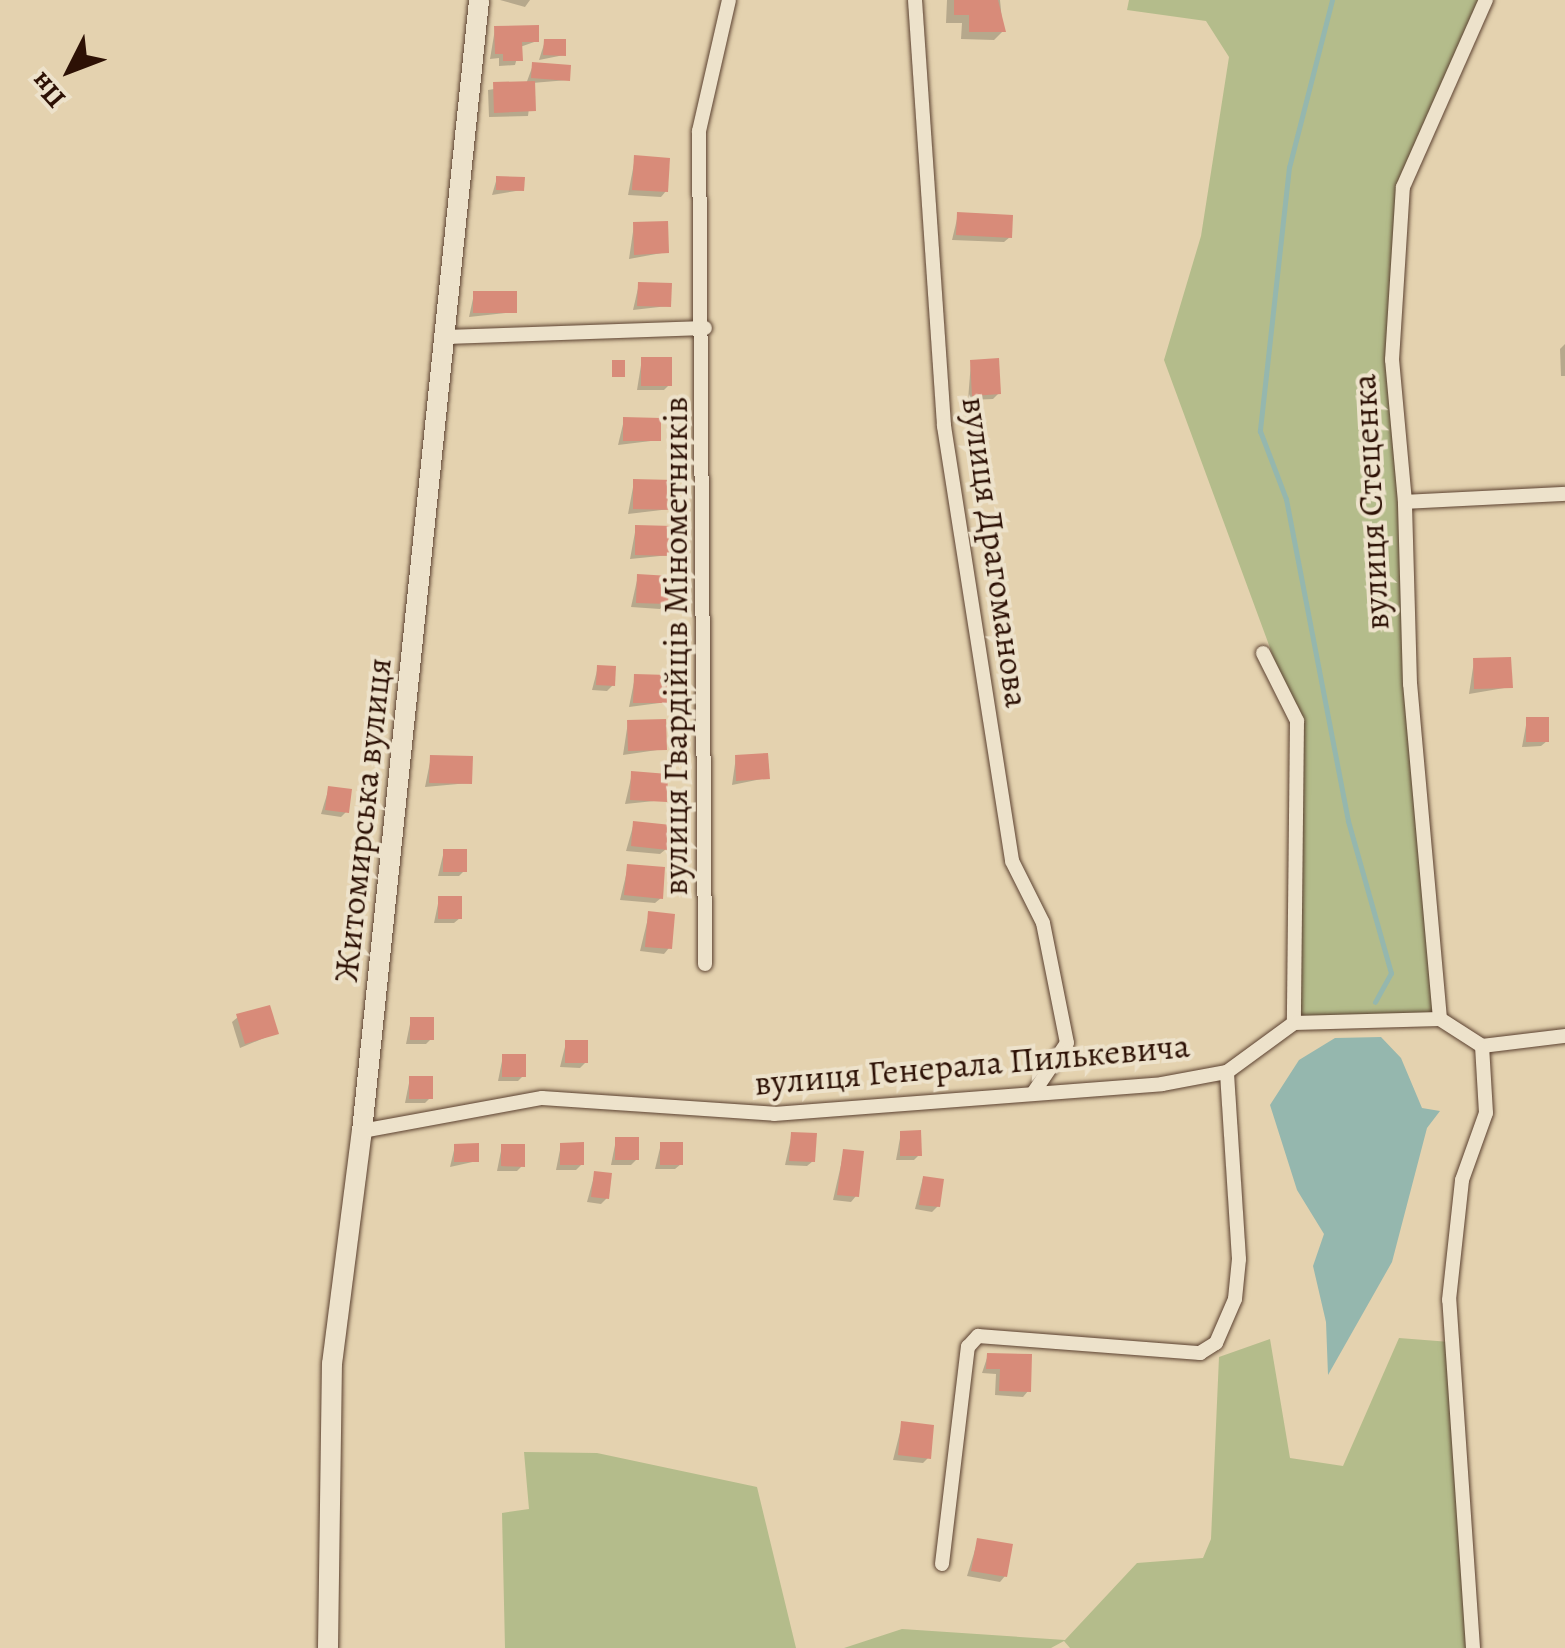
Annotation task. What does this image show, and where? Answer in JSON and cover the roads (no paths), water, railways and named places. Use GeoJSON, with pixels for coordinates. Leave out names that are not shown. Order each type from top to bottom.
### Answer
{"type":"FeatureCollection","features":[{"type":"Feature","properties":{"kind":"main road","name":"Житомирська вулиця"},"geometry":{"type":"LineString","coordinates":[[328,1648],[332,1364],[362,1131],[479,0]]}},
{"type":"Feature","properties":{"kind":"street","name":"вулиця Гвардійців Мінометників"},"geometry":{"type":"LineString","coordinates":[[705,964],[705,328],[699,131],[729,0]]}},
{"type":"Feature","properties":{"kind":"street","name":"вулиця Драгоманова"},"geometry":{"type":"LineString","coordinates":[[915,0],[944,426],[1012,861],[1043,923],[1067,1042],[1034,1092]]}},
{"type":"Feature","properties":{"kind":"street","name":"вулиця Стеценка"},"geometry":{"type":"LineString","coordinates":[[1440,1019],[1410,684],[1405,502],[1392,360],[1402,186],[1486,0]]}},
{"type":"Feature","properties":{"kind":"street"},"geometry":{"type":"LineString","coordinates":[[446,337],[705,328]]}},
{"type":"Feature","properties":{"kind":"street"},"geometry":{"type":"LineString","coordinates":[[1405,502],[1565,494]]}},
{"type":"Feature","properties":{"kind":"street"},"geometry":{"type":"LineString","coordinates":[[1263,653],[1282,681],[1297,722],[1294,1023],[1440,1019],[1482,1046],[1565,1036]]}},
{"type":"Feature","properties":{"kind":"street","name":"вулиця Генерала Пилькевича"},"geometry":{"type":"LineString","coordinates":[[362,1131],[542,1098],[774,1114],[1162,1084],[1228,1072],[1294,1023]]}},
{"type":"Feature","properties":{"kind":"street"},"geometry":{"type":"LineString","coordinates":[[1473,1648],[1449,1300],[1462,1180],[1486,1113],[1482,1046]]}},
{"type":"Feature","properties":{"kind":"street"},"geometry":{"type":"LineString","coordinates":[[942,1564],[968,1346],[978,1336],[1200,1353],[1216,1343],[1234,1299],[1239,1258],[1228,1072]]}},
{"type":"Feature","properties":{"kind":"water"},"geometry":{"type":"Polygon","coordinates":[[[1381,1037],[1401,1058],[1422,1108],[1440,1111],[1427,1128],[1392,1262],[1328,1375],[1326,1322],[1313,1266],[1324,1234],[1297,1190],[1270,1105],[1299,1060],[1335,1038],[1381,1037]]]}},
{"type":"Feature","properties":{"kind":"waterway"},"geometry":{"type":"LineString","coordinates":[[1332,0],[1289,167],[1260,431],[1286,499],[1348,821],[1391,973],[1375,1002]]}}]}
